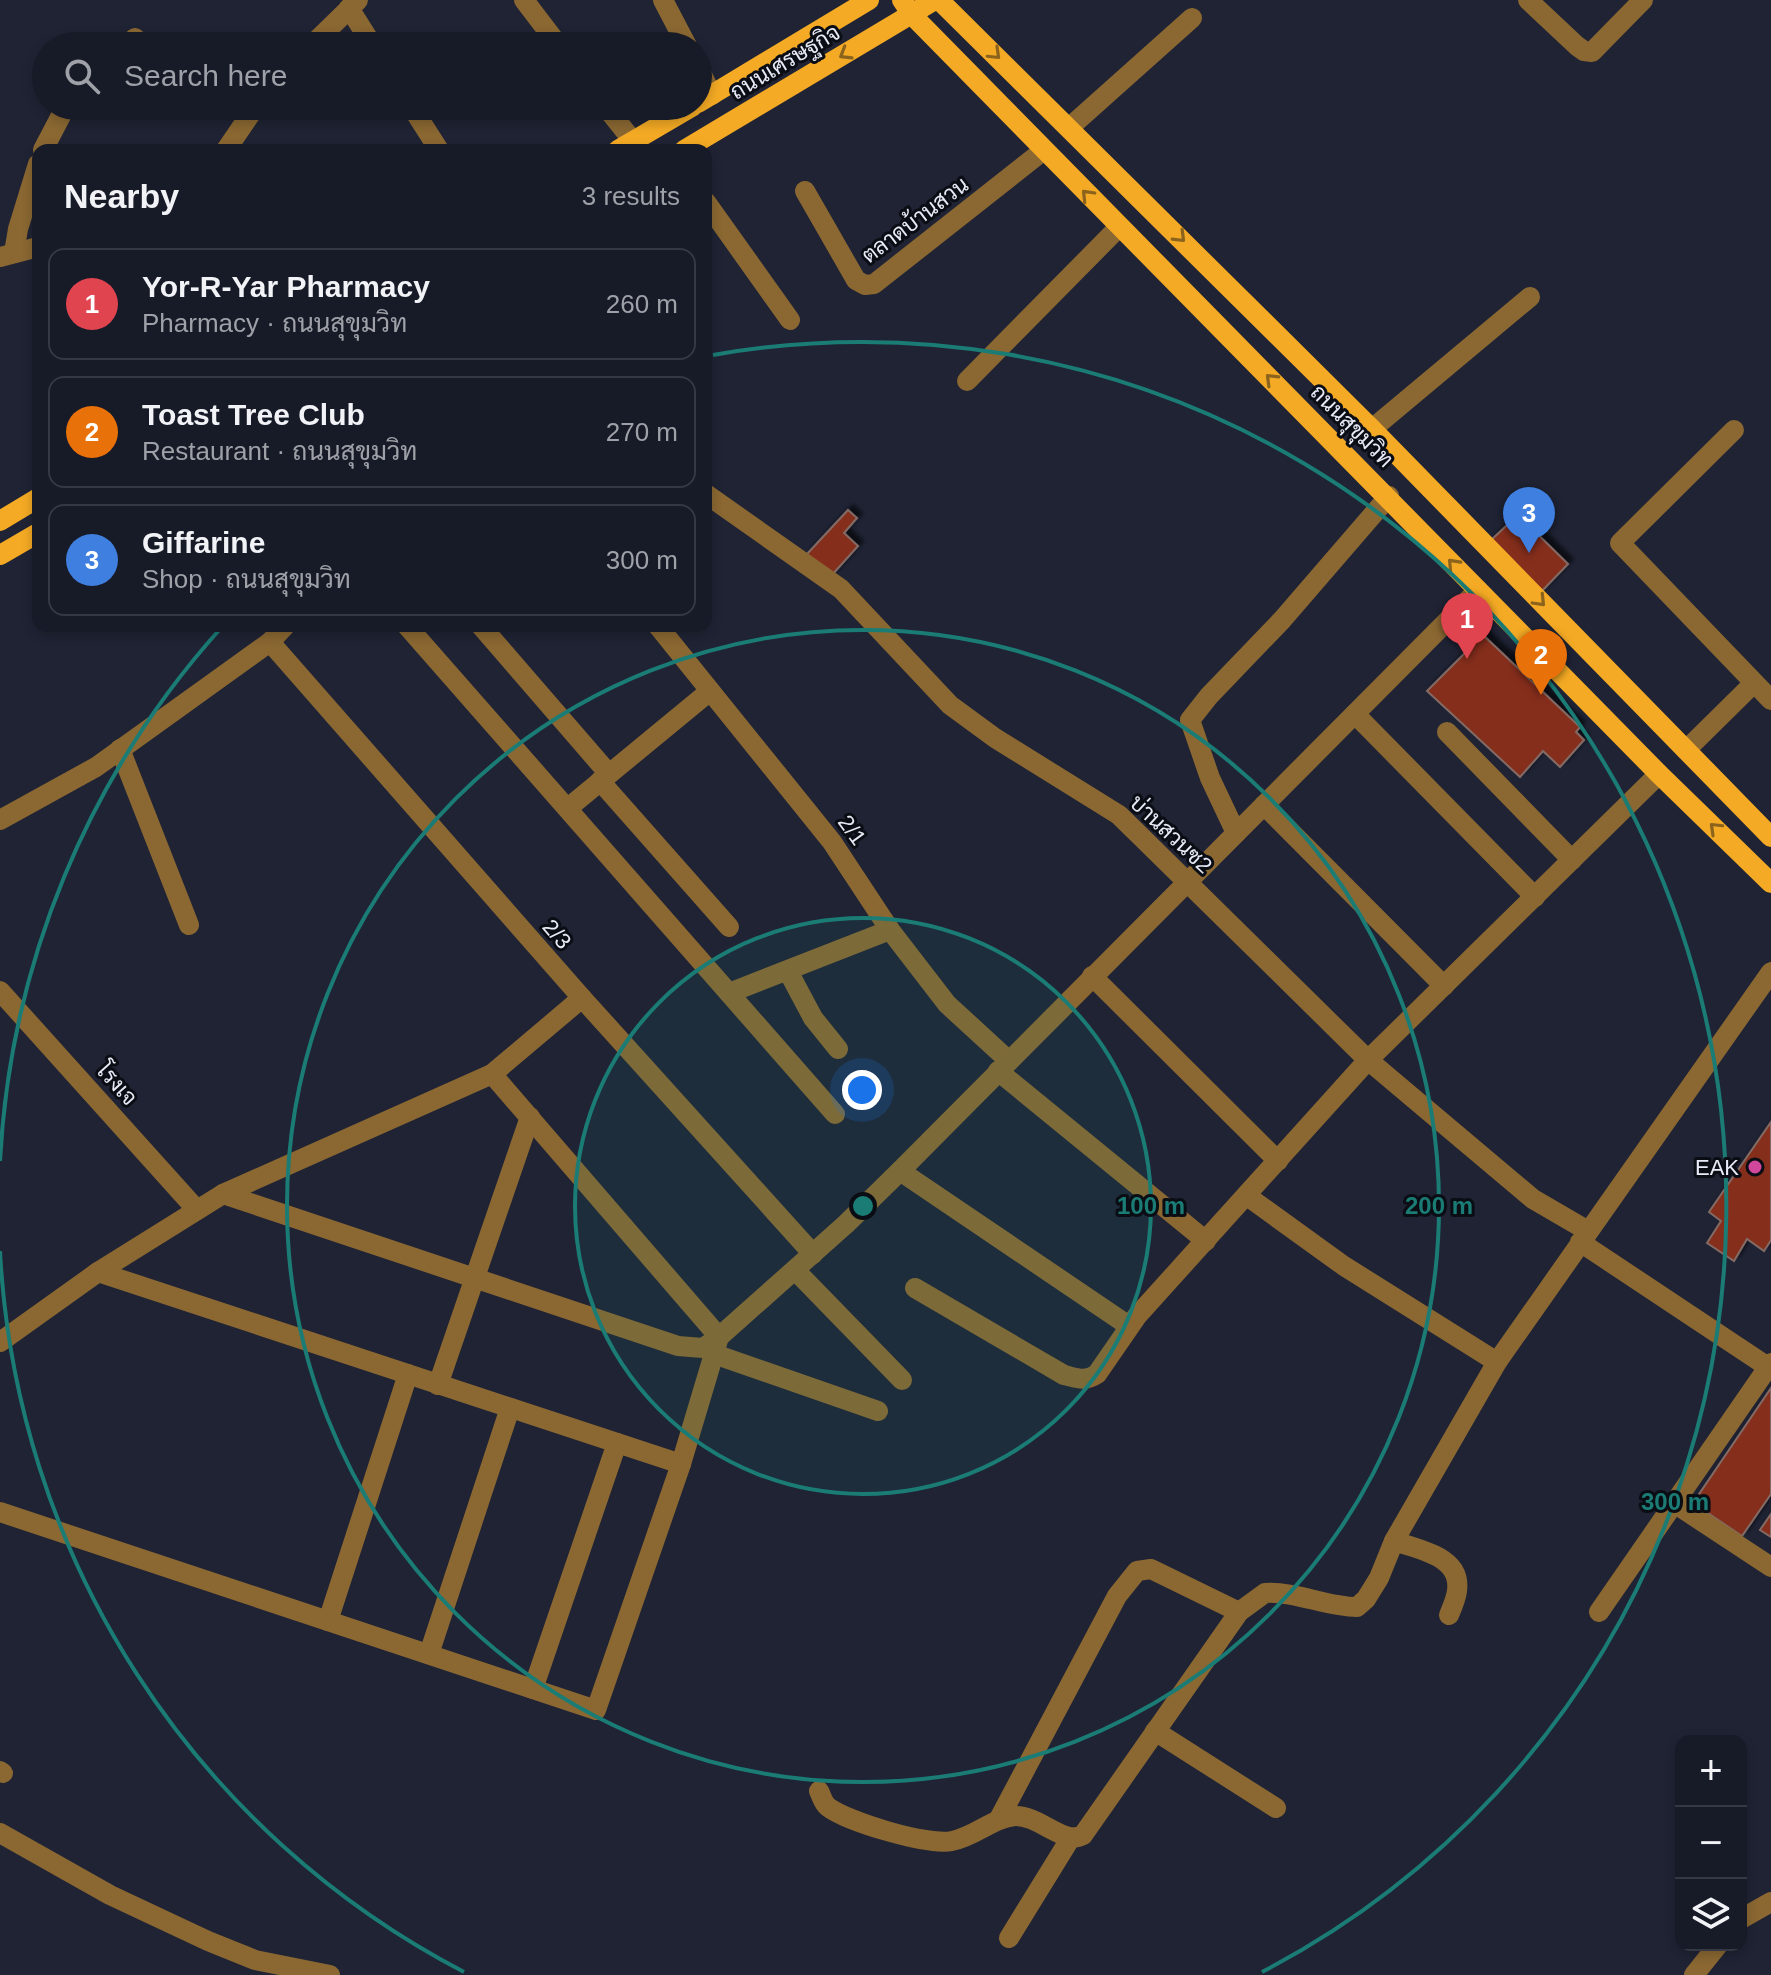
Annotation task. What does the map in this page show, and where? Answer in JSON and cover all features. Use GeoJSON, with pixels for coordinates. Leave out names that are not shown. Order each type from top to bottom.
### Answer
{"type":"FeatureCollection","features":[{"type":"Feature","properties":{"kind":"main road","name":"ถนนเศรษฐกิจ"},"geometry":{"type":"LineString","coordinates":[[712,94],[869,0]]}},
{"type":"Feature","properties":{"kind":"main road","name":"ถนนเศรษฐกิจ"},"geometry":{"type":"LineString","coordinates":[[693,144],[907,7],[937,0]]}},
{"type":"Feature","properties":{"kind":"main road","name":"ถนนสุขุมวิท"},"geometry":{"type":"LineString","coordinates":[[937,0],[1070,127],[1372,429],[1771,837]]}},
{"type":"Feature","properties":{"kind":"main road","name":"ถนนสุขุมวิท"},"geometry":{"type":"LineString","coordinates":[[907,7],[1119,227],[1389,496],[1659,774],[1771,883]]}},
{"type":"Feature","properties":{"kind":"main road","name":"ถนนเศรษฐกิจ"},"geometry":{"type":"LineString","coordinates":[[628,144],[669,120]]}},
{"type":"Feature","properties":{"kind":"main road"},"geometry":{"type":"LineString","coordinates":[[0,521],[32,502]]}},
{"type":"Feature","properties":{"kind":"main road"},"geometry":{"type":"LineString","coordinates":[[0,555],[32,536]]}},
{"type":"Feature","properties":{"kind":"street"},"geometry":{"type":"LineString","coordinates":[[524,0],[548,32]]}},
{"type":"Feature","properties":{"kind":"street"},"geometry":{"type":"LineString","coordinates":[[663,0],[680,32]]}},
{"type":"Feature","properties":{"kind":"street"},"geometry":{"type":"LineString","coordinates":[[1528,0],[1577,46],[1592,52],[1643,0]]}},
{"type":"Feature","properties":{"kind":"street"},"geometry":{"type":"LineString","coordinates":[[325,32],[354,4],[367,32]]}},
{"type":"Feature","properties":{"kind":"street"},"geometry":{"type":"LineString","coordinates":[[1070,127],[1192,18]]}},
{"type":"Feature","properties":{"kind":"street"},"geometry":{"type":"LineString","coordinates":[[46,144],[59,120]]}},
{"type":"Feature","properties":{"kind":"street"},"geometry":{"type":"LineString","coordinates":[[230,144],[246,120]]}},
{"type":"Feature","properties":{"kind":"street"},"geometry":{"type":"LineString","coordinates":[[420,120],[435,144]]}},
{"type":"Feature","properties":{"kind":"street"},"geometry":{"type":"LineString","coordinates":[[612,120],[624,144]]}},
{"type":"Feature","properties":{"kind":"street","name":"ตลาดบ้านสวน"},"geometry":{"type":"LineString","coordinates":[[805,191],[856,280],[865,285],[874,284],[1044,150]]}},
{"type":"Feature","properties":{"kind":"street"},"geometry":{"type":"LineString","coordinates":[[7,255],[32,184]]}},
{"type":"Feature","properties":{"kind":"street"},"geometry":{"type":"LineString","coordinates":[[712,210],[790,320]]}},
{"type":"Feature","properties":{"kind":"street"},"geometry":{"type":"LineString","coordinates":[[0,216],[18,229]]}},
{"type":"Feature","properties":{"kind":"street"},"geometry":{"type":"LineString","coordinates":[[967,381],[1119,227]]}},
{"type":"Feature","properties":{"kind":"street"},"geometry":{"type":"LineString","coordinates":[[7,255],[32,249]]}},
{"type":"Feature","properties":{"kind":"street"},"geometry":{"type":"LineString","coordinates":[[1372,429],[1530,297]]}},
{"type":"Feature","properties":{"kind":"street"},"geometry":{"type":"LineString","coordinates":[[1734,430],[1620,543],[1771,700]]}},
{"type":"Feature","properties":{"kind":"street"},"geometry":{"type":"LineString","coordinates":[[1236,833],[1210,778],[1190,720],[1389,496]]}},
{"type":"Feature","properties":{"kind":"street","name":"บ่านสวนซ2"},"geometry":{"type":"LineString","coordinates":[[712,498],[841,589],[950,705],[995,738],[1119,815],[1368,1060],[1533,1199],[1651,1292],[1770,1365]]}},
{"type":"Feature","properties":{"kind":"street"},"geometry":{"type":"LineString","coordinates":[[0,1512],[596,1710],[681,1464],[717,1346],[900,1171],[1478,590]]}},
{"type":"Feature","properties":{"kind":"street"},"geometry":{"type":"LineString","coordinates":[[0,820],[96,767],[270,642],[279,632]]}},
{"type":"Feature","properties":{"kind":"street"},"geometry":{"type":"LineString","coordinates":[[412,632],[835,1114]]}},
{"type":"Feature","properties":{"kind":"street"},"geometry":{"type":"LineString","coordinates":[[486,632],[729,927]]}},
{"type":"Feature","properties":{"kind":"street","name":"2/1"},"geometry":{"type":"LineString","coordinates":[[663,632],[832,842],[890,930],[947,1004],[1003,1065],[1206,1241]]}},
{"type":"Feature","properties":{"kind":"street","name":"2/3"},"geometry":{"type":"LineString","coordinates":[[270,642],[582,998],[813,1254]]}},
{"type":"Feature","properties":{"kind":"street"},"geometry":{"type":"LineString","coordinates":[[1686,750],[1754,683]]}},
{"type":"Feature","properties":{"kind":"street"},"geometry":{"type":"LineString","coordinates":[[568,808],[710,691]]}},
{"type":"Feature","properties":{"kind":"street"},"geometry":{"type":"LineString","coordinates":[[1355,714],[1535,897]]}},
{"type":"Feature","properties":{"kind":"street"},"geometry":{"type":"LineString","coordinates":[[1447,732],[1572,860]]}},
{"type":"Feature","properties":{"kind":"street"},"geometry":{"type":"LineString","coordinates":[[120,749],[189,925]]}},
{"type":"Feature","properties":{"kind":"street"},"geometry":{"type":"LineString","coordinates":[[915,1288],[1064,1375],[1083,1380],[1097,1374],[1129,1326],[1368,1060],[1659,774]]}},
{"type":"Feature","properties":{"kind":"street"},"geometry":{"type":"LineString","coordinates":[[1264,805],[1444,986]]}},
{"type":"Feature","properties":{"kind":"street"},"geometry":{"type":"LineString","coordinates":[[729,993],[890,930]]}},
{"type":"Feature","properties":{"kind":"street"},"geometry":{"type":"LineString","coordinates":[[788,971],[813,1018],[838,1049]]}},
{"type":"Feature","properties":{"kind":"street"},"geometry":{"type":"LineString","coordinates":[[1009,1938],[1070,1839],[1083,1835],[1239,1612],[1265,1593],[1275,1592],[1357,1607],[1366,1599],[1379,1578],[1394,1541],[1497,1362],[1771,972]]}},
{"type":"Feature","properties":{"kind":"street"},"geometry":{"type":"LineString","coordinates":[[1092,976],[1278,1161]]}},
{"type":"Feature","properties":{"kind":"street","name":"โรงเจ"},"geometry":{"type":"LineString","coordinates":[[0,991],[197,1210]]}},
{"type":"Feature","properties":{"kind":"street"},"geometry":{"type":"LineString","coordinates":[[0,1342],[98,1272],[223,1194],[492,1074],[582,998]]}},
{"type":"Feature","properties":{"kind":"street"},"geometry":{"type":"LineString","coordinates":[[492,1074],[717,1346],[878,1411]]}},
{"type":"Feature","properties":{"kind":"street"},"geometry":{"type":"LineString","coordinates":[[438,1385],[530,1117]]}},
{"type":"Feature","properties":{"kind":"street"},"geometry":{"type":"LineString","coordinates":[[900,1171],[1129,1326]]}},
{"type":"Feature","properties":{"kind":"street"},"geometry":{"type":"LineString","coordinates":[[223,1194],[678,1346],[717,1346]]}},
{"type":"Feature","properties":{"kind":"street"},"geometry":{"type":"LineString","coordinates":[[1247,1196],[1344,1266],[1497,1362]]}},
{"type":"Feature","properties":{"kind":"street"},"geometry":{"type":"LineString","coordinates":[[795,1270],[902,1380]]}},
{"type":"Feature","properties":{"kind":"street"},"geometry":{"type":"LineString","coordinates":[[98,1272],[681,1464]]}},
{"type":"Feature","properties":{"kind":"street"},"geometry":{"type":"LineString","coordinates":[[1599,1612],[1770,1365]]}},
{"type":"Feature","properties":{"kind":"street"},"geometry":{"type":"LineString","coordinates":[[328,1621],[408,1374]]}},
{"type":"Feature","properties":{"kind":"street"},"geometry":{"type":"LineString","coordinates":[[429,1654],[510,1408]]}},
{"type":"Feature","properties":{"kind":"street"},"geometry":{"type":"LineString","coordinates":[[533,1689],[617,1443]]}},
{"type":"Feature","properties":{"kind":"street"},"geometry":{"type":"LineString","coordinates":[[1674,1503],[1771,1567]]}},
{"type":"Feature","properties":{"kind":"street"},"geometry":{"type":"LineString","coordinates":[[1394,1541],[1444,1559],[1453,1569],[1458,1590],[1449,1615]]}},
{"type":"Feature","properties":{"kind":"street"},"geometry":{"type":"LineString","coordinates":[[999,1819],[1117,1596],[1137,1571],[1160,1571],[1239,1612]]}},
{"type":"Feature","properties":{"kind":"street"},"geometry":{"type":"LineString","coordinates":[[1155,1731],[1276,1808]]}},
{"type":"Feature","properties":{"kind":"street"},"geometry":{"type":"LineString","coordinates":[[819,1791],[824,1803],[835,1811],[922,1840],[951,1842],[999,1819],[1014,1816],[1033,1819],[1070,1839]]}},
{"type":"Feature","properties":{"kind":"street"},"geometry":{"type":"LineString","coordinates":[[0,1833],[110,1895],[208,1941],[255,1960],[330,1975]]}},
{"type":"Feature","properties":{"kind":"street"},"geometry":{"type":"LineString","coordinates":[[1747,1916],[1771,1902]]}},
{"type":"Feature","properties":{"kind":"street"},"geometry":{"type":"LineString","coordinates":[[1694,1975],[1713,1951]]}},
{"type":"Feature","properties":{"kind":"building"},"geometry":{"type":"Polygon","coordinates":[[[848,510],[857,518],[844,533],[858,546],[831,576],[807,554],[848,510]]]}},
{"type":"Feature","properties":{"kind":"building"},"geometry":{"type":"Polygon","coordinates":[[[1518,515],[1568,564],[1540,593],[1490,541],[1518,515]]]}},
{"type":"Feature","properties":{"kind":"building"},"geometry":{"type":"Polygon","coordinates":[[[1483,635],[1580,727],[1576,732],[1584,740],[1560,767],[1543,751],[1520,777],[1427,691],[1483,635]]]}},
{"type":"Feature","properties":{"kind":"building","name":"EAK"},"geometry":{"type":"Polygon","coordinates":[[[1771,1122],[1771,1240],[1764,1251],[1747,1239],[1734,1261],[1707,1243],[1721,1221],[1709,1212],[1771,1122]]]}},
{"type":"Feature","properties":{"kind":"building"},"geometry":{"type":"Polygon","coordinates":[[[1771,1388],[1771,1494],[1742,1536],[1693,1503],[1771,1388]]]}},
{"type":"Feature","properties":{"kind":"building"},"geometry":{"type":"Polygon","coordinates":[[[1771,1514],[1771,1537],[1760,1530],[1771,1514]]]}},
{"type":"Feature","properties":{"kind":"place","name":"Giffarine"},"geometry":{"type":"Point","coordinates":[1529,553]}},
{"type":"Feature","properties":{"kind":"place","name":"Yor-R-Yar Pharmacy"},"geometry":{"type":"Point","coordinates":[1467,659]}},
{"type":"Feature","properties":{"kind":"place","name":"Toast Tree Club"},"geometry":{"type":"Point","coordinates":[1541,695]}},
{"type":"Feature","properties":{"kind":"place","name":"EAK"},"geometry":{"type":"Point","coordinates":[1755,1167]}}]}
